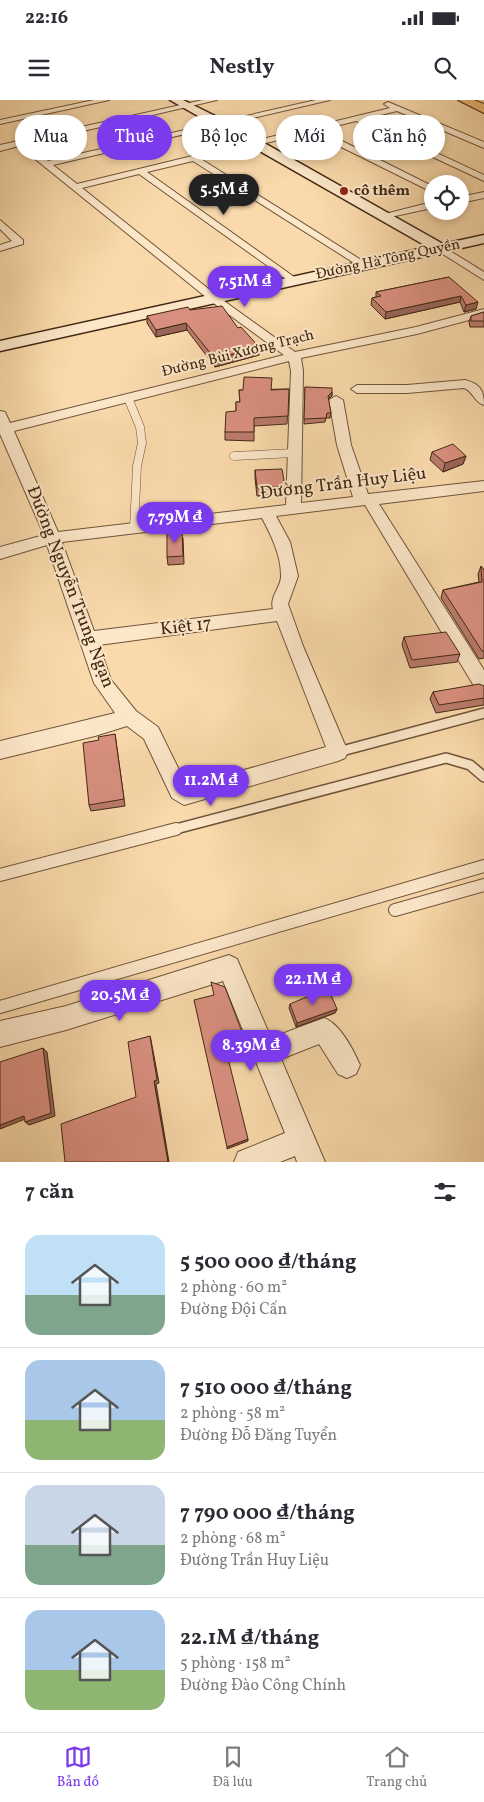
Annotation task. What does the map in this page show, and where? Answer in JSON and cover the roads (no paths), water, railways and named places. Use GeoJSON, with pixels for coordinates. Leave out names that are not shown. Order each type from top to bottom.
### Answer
{"type":"FeatureCollection","features":[{"type":"Feature","properties":{"kind":"highway"},"geometry":{"type":"LineString","coordinates":[[464,100],[484,109]]}},
{"type":"Feature","properties":{"kind":"street"},"geometry":{"type":"LineString","coordinates":[[0,122],[105,100]]}},
{"type":"Feature","properties":{"kind":"street"},"geometry":{"type":"LineString","coordinates":[[175,100],[206,115]]}},
{"type":"Feature","properties":{"kind":"street"},"geometry":{"type":"LineString","coordinates":[[87,128],[213,100]]}},
{"type":"Feature","properties":{"kind":"street"},"geometry":{"type":"LineString","coordinates":[[262,115],[326,100]]}},
{"type":"Feature","properties":{"kind":"street"},"geometry":{"type":"LineString","coordinates":[[381,100],[484,146]]}},
{"type":"Feature","properties":{"kind":"street"},"geometry":{"type":"LineString","coordinates":[[369,115],[398,108]]}},
{"type":"Feature","properties":{"kind":"street"},"geometry":{"type":"LineString","coordinates":[[47,164],[182,133]]}},
{"type":"Feature","properties":{"kind":"street"},"geometry":{"type":"LineString","coordinates":[[0,148],[15,144]]}},
{"type":"Feature","properties":{"kind":"street"},"geometry":{"type":"LineString","coordinates":[[343,144],[424,185]]}},
{"type":"Feature","properties":{"kind":"street"},"geometry":{"type":"LineString","coordinates":[[266,148],[386,215],[482,275]]}},
{"type":"Feature","properties":{"kind":"street"},"geometry":{"type":"LineString","coordinates":[[42,160],[216,300],[294,357],[297,371],[293,508]]}},
{"type":"Feature","properties":{"kind":"street"},"geometry":{"type":"LineString","coordinates":[[76,187],[186,160]]}},
{"type":"Feature","properties":{"kind":"street"},"geometry":{"type":"LineString","coordinates":[[197,160],[362,265]]}},
{"type":"Feature","properties":{"kind":"street"},"geometry":{"type":"LineString","coordinates":[[445,160],[484,178]]}},
{"type":"Feature","properties":{"kind":"street"},"geometry":{"type":"LineString","coordinates":[[140,171],[293,281]]}},
{"type":"Feature","properties":{"kind":"street"},"geometry":{"type":"LineString","coordinates":[[469,198],[484,195]]}},
{"type":"Feature","properties":{"kind":"street"},"geometry":{"type":"LineString","coordinates":[[386,215],[424,207]]}},
{"type":"Feature","properties":{"kind":"street"},"geometry":{"type":"LineString","coordinates":[[0,223],[18,239],[18,242],[0,248]]}},
{"type":"Feature","properties":{"kind":"street","name":"Đường Hà Tông Quyền"},"geometry":{"type":"LineString","coordinates":[[0,346],[216,300],[362,265],[484,239]]}},
{"type":"Feature","properties":{"kind":"street","name":"Đường Bùi Xương Trạch"},"geometry":{"type":"LineString","coordinates":[[2,424],[128,398],[343,344],[417,330],[484,312]]}},
{"type":"Feature","properties":{"kind":"street"},"geometry":{"type":"LineString","coordinates":[[358,389],[406,389],[465,384],[472,387],[484,401]]}},
{"type":"Feature","properties":{"kind":"street"},"geometry":{"type":"LineString","coordinates":[[336,400],[344,445],[365,499],[481,677]]}},
{"type":"Feature","properties":{"kind":"street","name":"Đường Nguyễn Trung Ngạn"},"geometry":{"type":"LineString","coordinates":[[2,424],[53,538],[103,683],[128,717],[151,733],[179,792],[184,796],[338,752]]}},
{"type":"Feature","properties":{"kind":"street","name":"Đường Trần Huy Liệu"},"geometry":{"type":"LineString","coordinates":[[0,553],[53,538],[484,486]]}},
{"type":"Feature","properties":{"kind":"street"},"geometry":{"type":"LineString","coordinates":[[266,512],[282,542],[290,576],[280,604],[294,646],[338,752]]}},
{"type":"Feature","properties":{"kind":"street","name":"Kiệt 17"},"geometry":{"type":"LineString","coordinates":[[88,639],[284,614]]}},
{"type":"Feature","properties":{"kind":"street"},"geometry":{"type":"LineString","coordinates":[[0,750],[95,728],[128,717]]}},
{"type":"Feature","properties":{"kind":"street"},"geometry":{"type":"LineString","coordinates":[[0,1034],[66,1018],[229,967],[307,1150],[248,1162]]}},
{"type":"Feature","properties":{"kind":"street"},"geometry":{"type":"LineString","coordinates":[[265,1053],[324,1030],[347,1065]]}},
{"type":"Feature","properties":{"kind":"lane"},"geometry":{"type":"LineString","coordinates":[[128,398],[140,427],[142,443],[137,466],[134,528]]}},
{"type":"Feature","properties":{"kind":"lane"},"geometry":{"type":"LineString","coordinates":[[234,456],[294,453]]}},
{"type":"Feature","properties":{"kind":"lane"},"geometry":{"type":"LineString","coordinates":[[338,752],[484,713]]}},
{"type":"Feature","properties":{"kind":"lane"},"geometry":{"type":"LineString","coordinates":[[0,875],[446,758],[470,765],[484,777]]}},
{"type":"Feature","properties":{"kind":"lane"},"geometry":{"type":"LineString","coordinates":[[0,1007],[484,866]]}},
{"type":"Feature","properties":{"kind":"lane"},"geometry":{"type":"LineString","coordinates":[[395,910],[484,885]]}},
{"type":"Feature","properties":{"kind":"place","name":"cô thêm"},"geometry":{"type":"Point","coordinates":[344,191]}}]}
